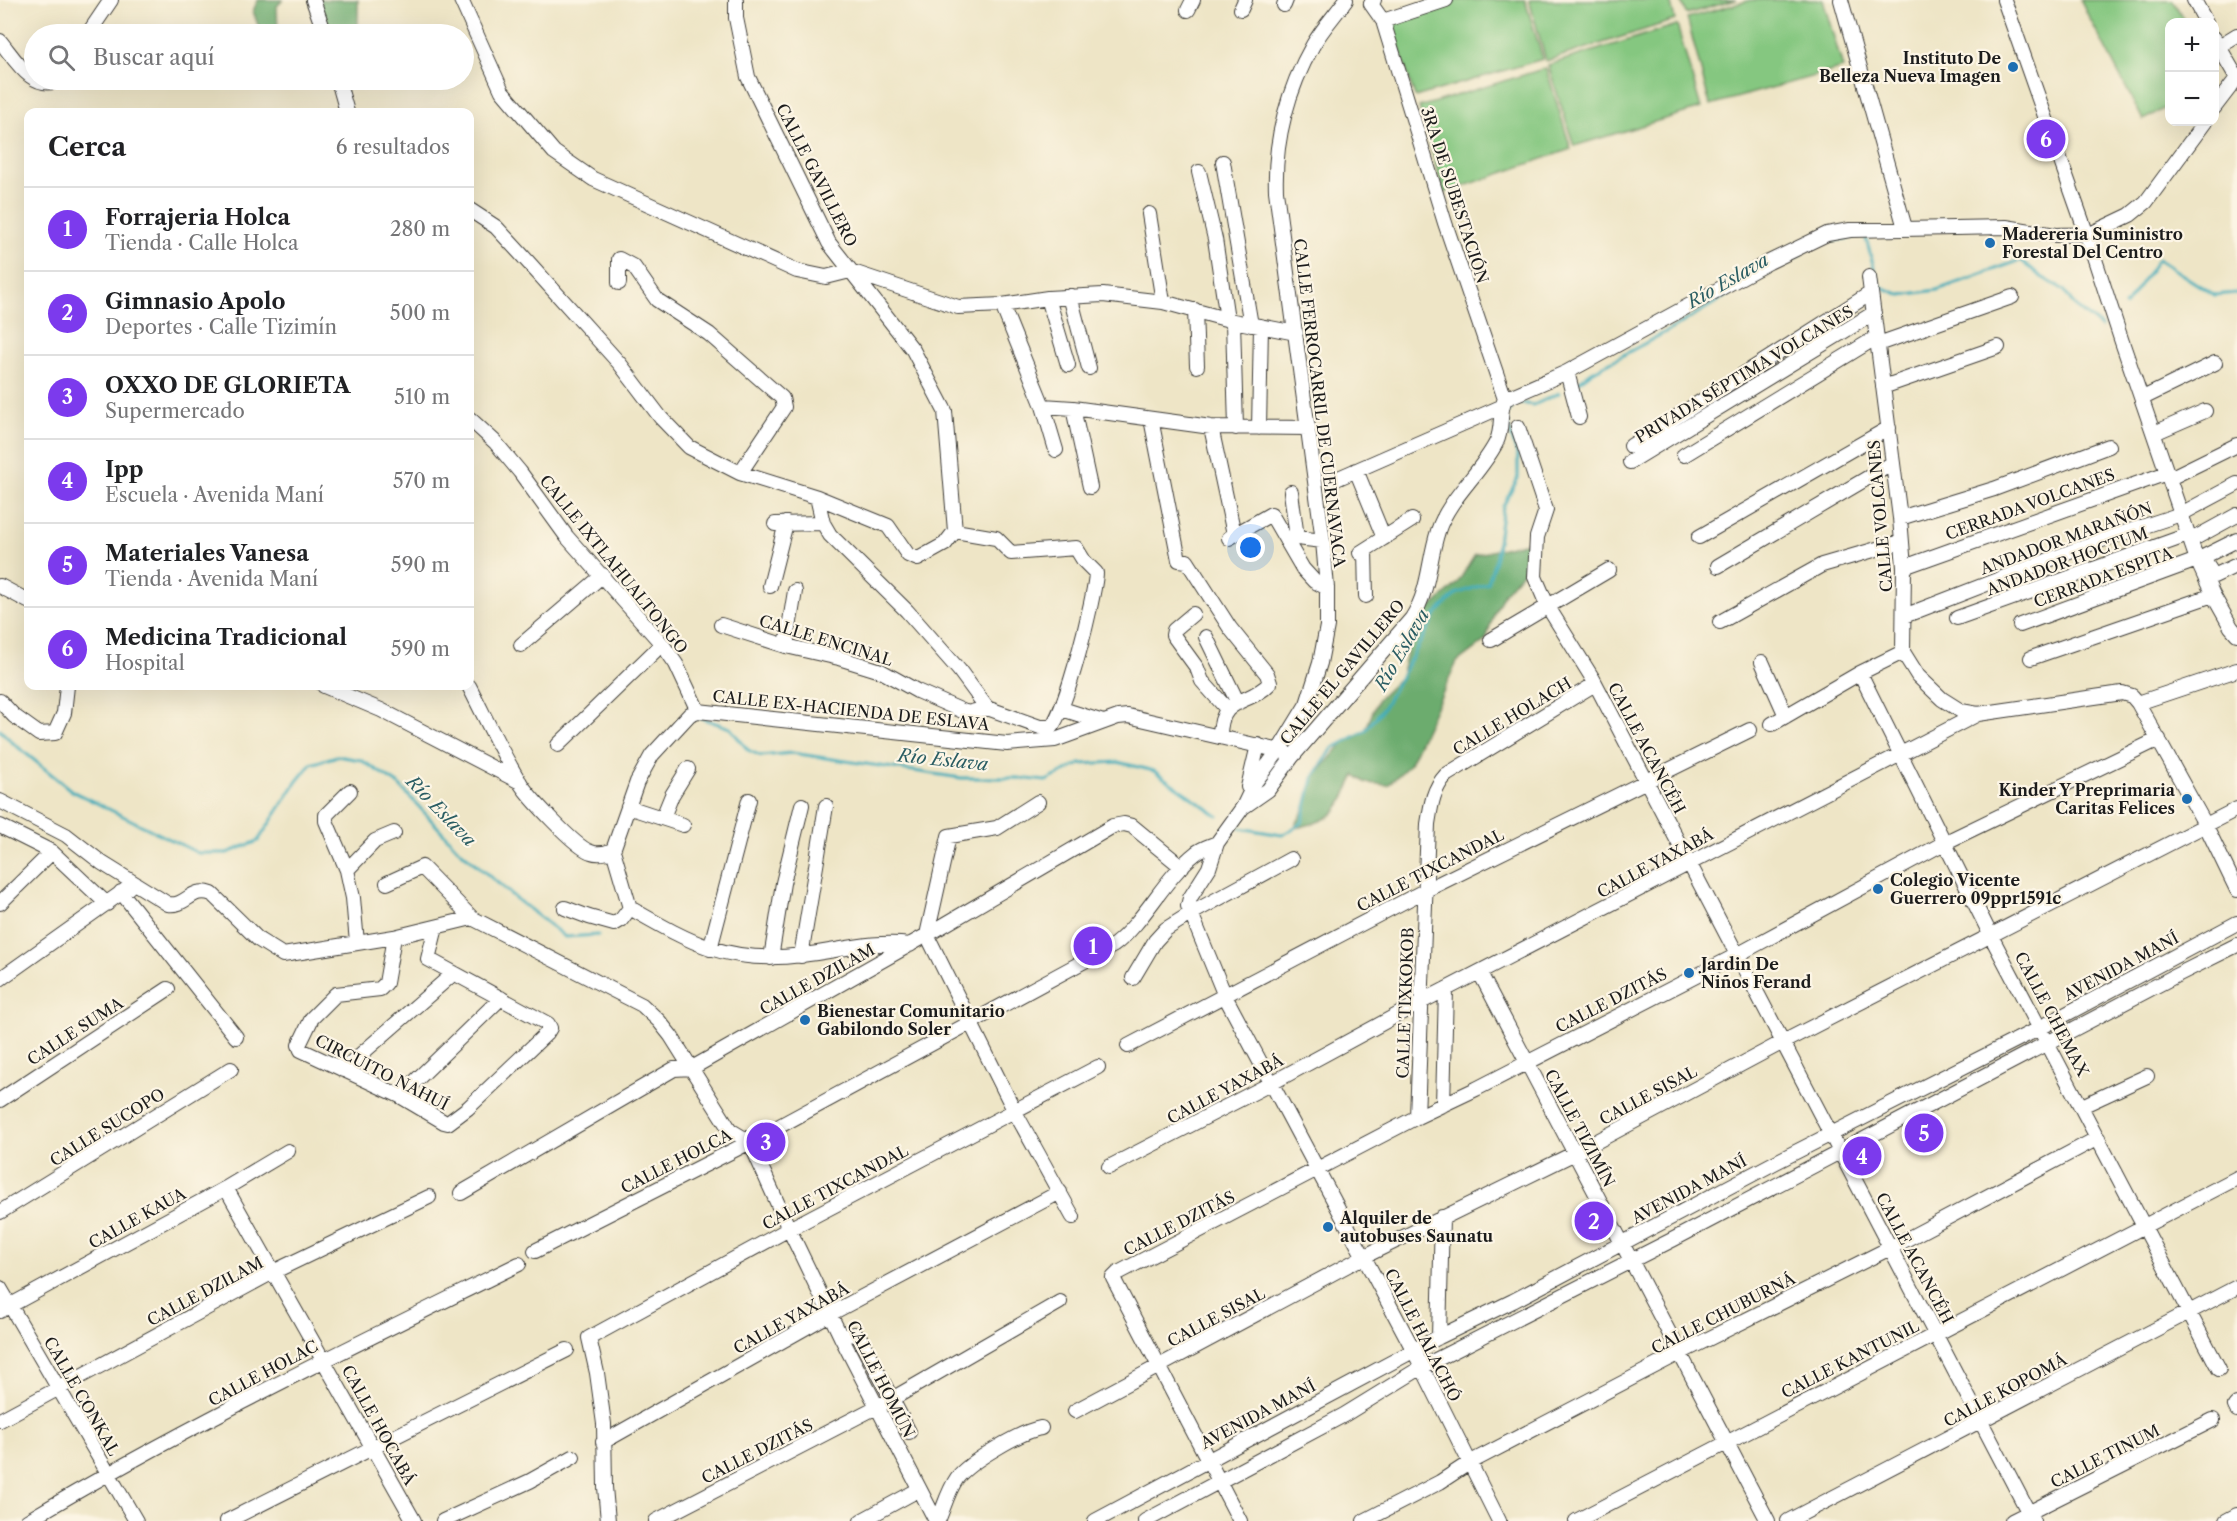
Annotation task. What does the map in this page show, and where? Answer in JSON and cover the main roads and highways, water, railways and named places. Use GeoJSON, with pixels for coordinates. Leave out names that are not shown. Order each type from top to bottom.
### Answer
{"type":"FeatureCollection","features":[{"type":"Feature","properties":{"kind":"waterway","name":"Río Eslava"},"geometry":{"type":"LineString","coordinates":[[1865,235],[1879,286],[1901,295],[1937,290],[2021,260],[2040,276],[2064,290],[2074,305],[2101,327]]}},
{"type":"Feature","properties":{"kind":"waterway","name":"Río Eslava"},"geometry":{"type":"LineString","coordinates":[[1833,241],[1858,236]]}},
{"type":"Feature","properties":{"kind":"waterway","name":"Río Eslava"},"geometry":{"type":"LineString","coordinates":[[1576,384],[1592,372],[1801,254]]}},
{"type":"Feature","properties":{"kind":"waterway","name":"Río Eslava"},"geometry":{"type":"LineString","coordinates":[[2125,306],[2158,259],[2214,295],[2237,293]]}},
{"type":"Feature","properties":{"kind":"waterway","name":"Río Eslava"},"geometry":{"type":"LineString","coordinates":[[1507,412],[1515,403],[1534,405],[1559,393]]}},
{"type":"Feature","properties":{"kind":"waterway","name":"Río Eslava"},"geometry":{"type":"LineString","coordinates":[[1240,828],[1282,835],[1302,823],[1313,778],[1333,748],[1365,731],[1384,707],[1436,614],[1456,594],[1488,583],[1496,556],[1503,506],[1518,478],[1518,458],[1507,421]]}},
{"type":"Feature","properties":{"kind":"waterway","name":"Río Eslava"},"geometry":{"type":"LineString","coordinates":[[698,717],[730,728],[748,750],[761,756],[792,753],[961,778],[1018,778],[1046,781],[1080,764],[1118,762],[1154,771],[1218,816]]}},
{"type":"Feature","properties":{"kind":"waterway","name":"Río Eslava"},"geometry":{"type":"LineString","coordinates":[[0,730],[72,791],[198,853],[227,853],[258,841],[297,781],[311,764],[337,756],[361,760],[398,784],[457,848],[565,937],[598,935]]}},
{"type":"Feature","properties":{"kind":"place","name":"Instituto De Belleza Nueva Imagen"},"geometry":{"type":"Point","coordinates":[2013,67]}},
{"type":"Feature","properties":{"kind":"place","name":"Medicina Tradicional"},"geometry":{"type":"Point","coordinates":[2046,139]}},
{"type":"Feature","properties":{"kind":"place","name":"Madereria Suministro Forestal Del Centro"},"geometry":{"type":"Point","coordinates":[1990,243]}},
{"type":"Feature","properties":{"kind":"place","name":"Kinder Y Preprimaria Caritas Felices"},"geometry":{"type":"Point","coordinates":[2187,799]}},
{"type":"Feature","properties":{"kind":"place","name":"Colegio Vicente Guerrero 09ppr1591c"},"geometry":{"type":"Point","coordinates":[1878,889]}},
{"type":"Feature","properties":{"kind":"place","name":"Forrajeria Holca"},"geometry":{"type":"Point","coordinates":[1093,946]}},
{"type":"Feature","properties":{"kind":"place","name":"Jardin De Niños Ferand"},"geometry":{"type":"Point","coordinates":[1689,973]}},
{"type":"Feature","properties":{"kind":"place","name":"Bienestar Comunitario Gabilondo Soler"},"geometry":{"type":"Point","coordinates":[805,1020]}},
{"type":"Feature","properties":{"kind":"place","name":"Materiales Vanesa"},"geometry":{"type":"Point","coordinates":[1924,1133]}},
{"type":"Feature","properties":{"kind":"place","name":"OXXO DE GLORIETA"},"geometry":{"type":"Point","coordinates":[766,1142]}},
{"type":"Feature","properties":{"kind":"place","name":"Ipp"},"geometry":{"type":"Point","coordinates":[1862,1156]}},
{"type":"Feature","properties":{"kind":"place","name":"Gimnasio Apolo"},"geometry":{"type":"Point","coordinates":[1594,1221]}},
{"type":"Feature","properties":{"kind":"place","name":"Alquiler de autobuses Saunatu"},"geometry":{"type":"Point","coordinates":[1328,1227]}}]}
